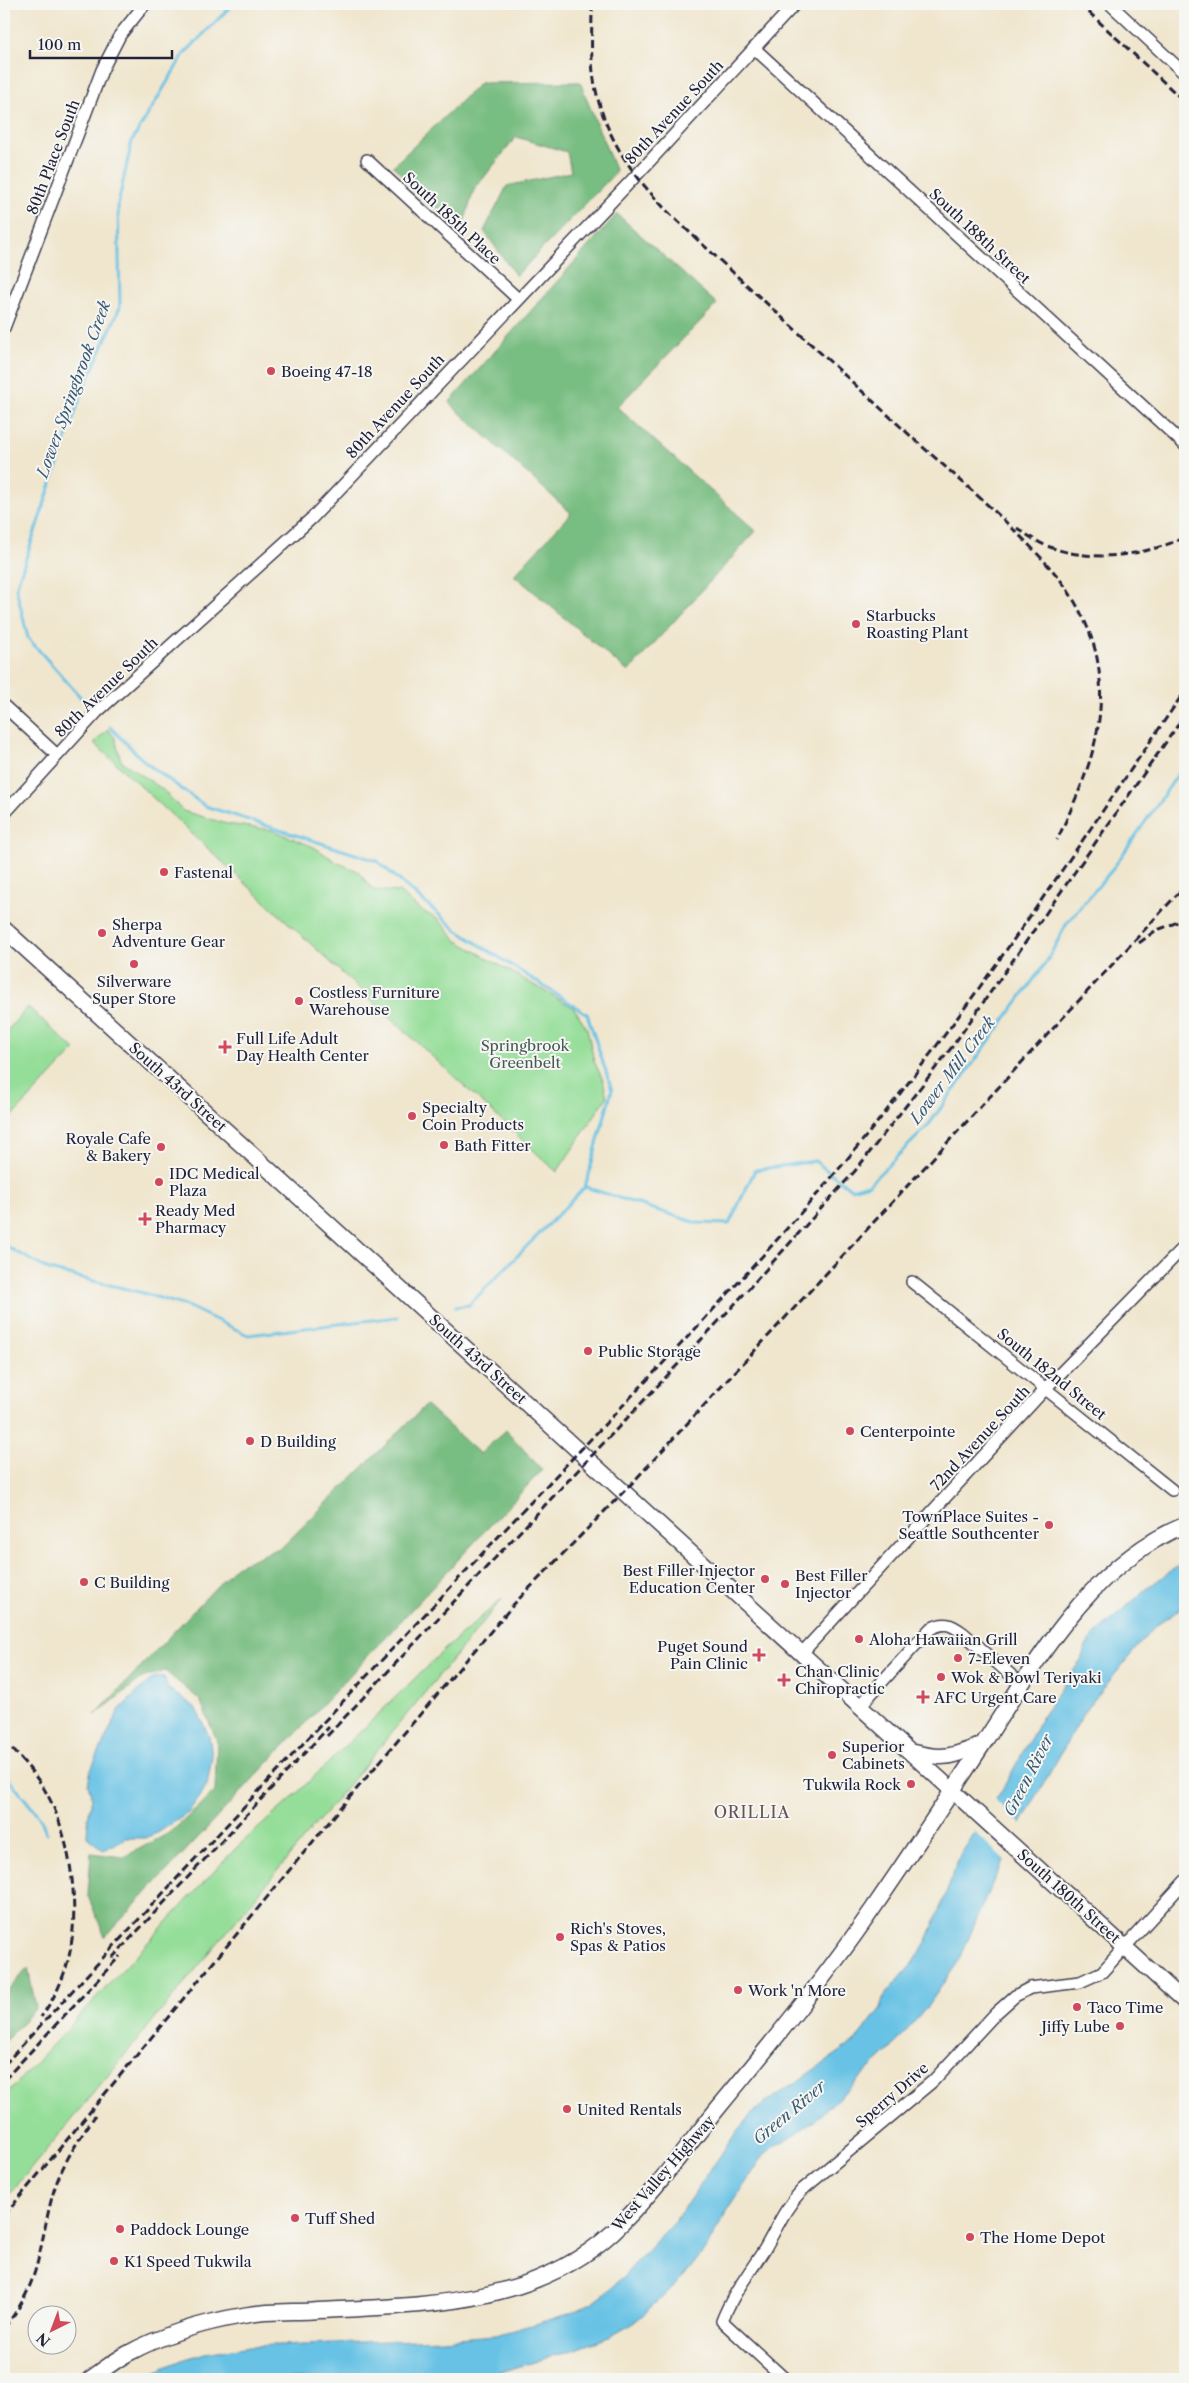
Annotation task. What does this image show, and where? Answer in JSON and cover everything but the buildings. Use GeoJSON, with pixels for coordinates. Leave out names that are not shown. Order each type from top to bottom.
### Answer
{"type":"FeatureCollection","features":[{"type":"Feature","properties":{"kind":"main road","name":"South 43rd Street"},"geometry":{"type":"LineString","coordinates":[[4,929],[952,1789]]}},
{"type":"Feature","properties":{"kind":"main road"},"geometry":{"type":"LineString","coordinates":[[909,1751],[942,1758],[957,1755],[982,1745],[1021,1684],[1065,1624],[1109,1572],[1138,1551],[1185,1525]]}},
{"type":"Feature","properties":{"kind":"main road","name":"West Valley Highway"},"geometry":{"type":"LineString","coordinates":[[90,2379],[124,2355],[158,2339],[202,2324],[249,2314],[436,2304],[481,2297],[547,2276],[582,2256],[612,2232],[642,2201],[767,2048],[870,1912],[982,1745]]}},
{"type":"Feature","properties":{"kind":"main road","name":"South 180th Street"},"geometry":{"type":"LineString","coordinates":[[952,1789],[1185,2002]]}},
{"type":"Feature","properties":{"kind":"street","name":"80th Place South"},"geometry":{"type":"LineString","coordinates":[[4,328],[102,70],[120,36],[145,4]]}},
{"type":"Feature","properties":{"kind":"street","name":"80th Avenue South"},"geometry":{"type":"LineString","coordinates":[[4,814],[97,712],[312,518],[517,298],[616,197],[795,4]]}},
{"type":"Feature","properties":{"kind":"street"},"geometry":{"type":"LineString","coordinates":[[1110,4],[1185,74]]}},
{"type":"Feature","properties":{"kind":"street","name":"South 188th Street"},"geometry":{"type":"LineString","coordinates":[[754,48],[1185,445]]}},
{"type":"Feature","properties":{"kind":"street","name":"South 185th Place"},"geometry":{"type":"LineString","coordinates":[[367,160],[517,298]]}},
{"type":"Feature","properties":{"kind":"street"},"geometry":{"type":"LineString","coordinates":[[4,706],[57,755]]}},
{"type":"Feature","properties":{"kind":"street","name":"72nd Avenue South"},"geometry":{"type":"LineString","coordinates":[[801,1654],[1046,1388],[1185,1246]]}},
{"type":"Feature","properties":{"kind":"street","name":"South 182nd Street"},"geometry":{"type":"LineString","coordinates":[[912,1282],[1172,1490]]}},
{"type":"Feature","properties":{"kind":"street"},"geometry":{"type":"LineString","coordinates":[[860,1706],[930,1629],[943,1623],[953,1626],[963,1633],[1021,1684]]}},
{"type":"Feature","properties":{"kind":"street","name":"Sperry Drive"},"geometry":{"type":"LineString","coordinates":[[785,2379],[722,2320],[728,2305],[766,2247],[783,2212],[802,2190],[933,2081],[1015,1996],[1030,1988],[1054,1983],[1080,1982],[1102,1972],[1185,1880]]}},
{"type":"Feature","properties":{"kind":"green space"},"geometry":{"type":"Polygon","coordinates":[[[580,82],[616,172],[516,276],[484,231],[507,186],[571,172],[567,152],[516,137],[474,190],[461,232],[393,166],[480,83],[580,82]]]}},
{"type":"Feature","properties":{"kind":"green space"},"geometry":{"type":"Polygon","coordinates":[[[617,214],[717,304],[617,407],[756,531],[628,672],[514,575],[571,513],[449,403],[617,214]]]}},
{"type":"Feature","properties":{"kind":"green space","name":"Springbrook Greenbelt"},"geometry":{"type":"Polygon","coordinates":[[[108,729],[115,738],[121,761],[162,789],[183,811],[227,824],[272,830],[314,847],[338,863],[358,871],[373,890],[399,892],[419,909],[439,920],[456,940],[574,1008],[587,1028],[594,1061],[603,1080],[607,1097],[557,1172],[94,743],[108,729]]]}},
{"type":"Feature","properties":{"kind":"green space"},"geometry":{"type":"Polygon","coordinates":[[[28,1007],[75,1050],[5,1124],[4,1034],[28,1007]]]}},
{"type":"Feature","properties":{"kind":"green space"},"geometry":{"type":"Polygon","coordinates":[[[426,1405],[480,1454],[506,1430],[542,1470],[105,1937],[88,1896],[91,1853],[124,1857],[171,1832],[215,1792],[217,1741],[200,1700],[165,1671],[142,1678],[95,1715],[236,1566],[282,1547],[426,1405]]]}},
{"type":"Feature","properties":{"kind":"green space"},"geometry":{"type":"Polygon","coordinates":[[[503,1598],[4,2201],[4,2097],[236,1848],[289,1801],[443,1651],[503,1598]]]}},
{"type":"Feature","properties":{"kind":"green space"},"geometry":{"type":"Polygon","coordinates":[[[28,1968],[36,2008],[4,2042],[4,1995],[28,1968]]]}},
{"type":"Feature","properties":{"kind":"water","name":"Green River"},"geometry":{"type":"Polygon","coordinates":[[[1185,1562],[1185,1606],[1157,1625],[1085,1711],[1023,1820],[988,1892],[960,1959],[928,2006],[889,2051],[819,2116],[795,2135],[774,2146],[764,2155],[729,2208],[707,2247],[685,2275],[631,2325],[609,2337],[579,2348],[478,2379],[137,2379],[182,2360],[205,2353],[250,2346],[443,2339],[496,2335],[569,2314],[593,2302],[614,2286],[675,2221],[735,2134],[757,2109],[854,2042],[861,2034],[881,2008],[885,1995],[914,1962],[926,1943],[953,1876],[956,1862],[1003,1788],[1044,1714],[1082,1658],[1088,1643],[1144,1592],[1185,1562]]]}},
{"type":"Feature","properties":{"kind":"water"},"geometry":{"type":"Polygon","coordinates":[[[156,1677],[164,1677],[167,1688],[195,1707],[209,1736],[212,1756],[207,1785],[188,1813],[159,1832],[146,1838],[126,1838],[103,1850],[87,1837],[92,1798],[88,1784],[91,1769],[119,1710],[150,1680],[156,1677]]]}},
{"type":"Feature","properties":{"kind":"pier"},"geometry":{"type":"Polygon","coordinates":[[[994,1799],[1023,1826],[1006,1861],[973,1831],[994,1799]]]}},
{"type":"Feature","properties":{"kind":"waterway","name":"Lower Springbrook Creek"},"geometry":{"type":"LineString","coordinates":[[83,700],[28,638],[16,588],[81,395],[120,307],[118,204],[132,141],[184,54],[233,4]]}},
{"type":"Feature","properties":{"kind":"waterway","name":"Lower Springbrook Creek"},"geometry":{"type":"LineString","coordinates":[[110,727],[146,763],[205,806],[377,861],[458,931],[587,1014],[612,1090],[585,1187],[469,1305],[455,1307]]}},
{"type":"Feature","properties":{"kind":"waterway","name":"Lower Mill Creek"},"geometry":{"type":"LineString","coordinates":[[585,1187],[697,1223],[729,1224],[755,1170],[815,1161],[851,1189],[869,1184],[927,1127],[1047,961],[1067,923],[1112,870],[1185,764]]}},
{"type":"Feature","properties":{"kind":"waterway","name":"Lower Springbrook Creek"},"geometry":{"type":"LineString","coordinates":[[4,1245],[49,1270],[143,1293],[189,1307],[248,1335],[397,1317]]}},
{"type":"Feature","properties":{"kind":"waterway"},"geometry":{"type":"LineString","coordinates":[[4,1773],[41,1819],[46,1833]]}},
{"type":"Feature","properties":{"kind":"railway"},"geometry":{"type":"LineString","coordinates":[[592,4],[592,61],[600,107],[618,147],[642,183],[673,217],[1004,520],[1053,571],[1074,601],[1086,623],[1097,658],[1100,707],[1097,730],[1085,774],[1057,840]]}},
{"type":"Feature","properties":{"kind":"railway"},"geometry":{"type":"LineString","coordinates":[[1080,4],[1185,102]]}},
{"type":"Feature","properties":{"kind":"railway"},"geometry":{"type":"LineString","coordinates":[[1017,528],[1050,547],[1066,552],[1101,556],[1136,553],[1169,544],[1185,537]]}},
{"type":"Feature","properties":{"kind":"railway"},"geometry":{"type":"LineString","coordinates":[[4,2065],[258,1791],[723,1300],[804,1210],[934,1050],[1061,872],[1185,691]]}},
{"type":"Feature","properties":{"kind":"railway"},"geometry":{"type":"LineString","coordinates":[[327,1736],[733,1306],[855,1171],[952,1047],[1185,715]]}},
{"type":"Feature","properties":{"kind":"railway"},"geometry":{"type":"LineString","coordinates":[[4,2216],[349,1798],[514,1604],[634,1481],[1185,886]]}},
{"type":"Feature","properties":{"kind":"railway"},"geometry":{"type":"LineString","coordinates":[[1139,943],[1155,931],[1185,919]]}},
{"type":"Feature","properties":{"kind":"railway"},"geometry":{"type":"LineString","coordinates":[[112,1958],[329,1727]]}},
{"type":"Feature","properties":{"kind":"railway"},"geometry":{"type":"LineString","coordinates":[[4,1740],[37,1778],[52,1804],[68,1852],[72,1878],[74,1905],[69,1955],[59,1987],[41,2017]]}},
{"type":"Feature","properties":{"kind":"railway"},"geometry":{"type":"LineString","coordinates":[[4,2080],[120,1956]]}},
{"type":"Feature","properties":{"kind":"railway"},"geometry":{"type":"LineString","coordinates":[[4,2328],[16,2312],[32,2281],[55,2186],[64,2165],[95,2116]]}},
{"type":"Feature","properties":{"kind":"place","name":"Boeing 47-18"},"geometry":{"type":"Point","coordinates":[271,371]}},
{"type":"Feature","properties":{"kind":"place","name":"Starbucks Roasting Plant"},"geometry":{"type":"Point","coordinates":[856,624]}},
{"type":"Feature","properties":{"kind":"place","name":"Fastenal"},"geometry":{"type":"Point","coordinates":[164,872]}},
{"type":"Feature","properties":{"kind":"place","name":"Sherpa Adventure Gear"},"geometry":{"type":"Point","coordinates":[102,933]}},
{"type":"Feature","properties":{"kind":"place","name":"Silverware Super Store"},"geometry":{"type":"Point","coordinates":[134,964]}},
{"type":"Feature","properties":{"kind":"place","name":"Costless Furniture Warehouse"},"geometry":{"type":"Point","coordinates":[299,1001]}},
{"type":"Feature","properties":{"kind":"place","name":"Full Life Adult Day Health Center"},"geometry":{"type":"Point","coordinates":[225,1047]}},
{"type":"Feature","properties":{"kind":"place","name":"Specialty Coin Products"},"geometry":{"type":"Point","coordinates":[412,1116]}},
{"type":"Feature","properties":{"kind":"place","name":"Bath Fitter"},"geometry":{"type":"Point","coordinates":[444,1145]}},
{"type":"Feature","properties":{"kind":"place","name":"Royale Cafe & Bakery"},"geometry":{"type":"Point","coordinates":[161,1147]}},
{"type":"Feature","properties":{"kind":"place","name":"IDC Medical Plaza"},"geometry":{"type":"Point","coordinates":[159,1182]}},
{"type":"Feature","properties":{"kind":"place","name":"Ready Med Pharmacy"},"geometry":{"type":"Point","coordinates":[145,1219]}},
{"type":"Feature","properties":{"kind":"place","name":"Public Storage"},"geometry":{"type":"Point","coordinates":[588,1351]}},
{"type":"Feature","properties":{"kind":"place","name":"Centerpointe"},"geometry":{"type":"Point","coordinates":[850,1431]}},
{"type":"Feature","properties":{"kind":"place","name":"D Building"},"geometry":{"type":"Point","coordinates":[250,1441]}},
{"type":"Feature","properties":{"kind":"place","name":"TownPlace Suites - Seattle Southcenter"},"geometry":{"type":"Point","coordinates":[1049,1525]}},
{"type":"Feature","properties":{"kind":"place","name":"Best Filler Injector Education Center"},"geometry":{"type":"Point","coordinates":[765,1579]}},
{"type":"Feature","properties":{"kind":"place","name":"C Building"},"geometry":{"type":"Point","coordinates":[84,1582]}},
{"type":"Feature","properties":{"kind":"place","name":"Best Filler Injector"},"geometry":{"type":"Point","coordinates":[785,1584]}},
{"type":"Feature","properties":{"kind":"place","name":"Aloha Hawaiian Grill"},"geometry":{"type":"Point","coordinates":[859,1639]}},
{"type":"Feature","properties":{"kind":"place","name":"Puget Sound Pain Clinic"},"geometry":{"type":"Point","coordinates":[759,1655]}},
{"type":"Feature","properties":{"kind":"place","name":"7-Eleven"},"geometry":{"type":"Point","coordinates":[958,1658]}},
{"type":"Feature","properties":{"kind":"place","name":"Wok & Bowl Teriyaki"},"geometry":{"type":"Point","coordinates":[941,1677]}},
{"type":"Feature","properties":{"kind":"place","name":"Chan Clinic Chiropractic"},"geometry":{"type":"Point","coordinates":[784,1680]}},
{"type":"Feature","properties":{"kind":"place","name":"AFC Urgent Care"},"geometry":{"type":"Point","coordinates":[923,1697]}},
{"type":"Feature","properties":{"kind":"place","name":"Superior Cabinets"},"geometry":{"type":"Point","coordinates":[832,1755]}},
{"type":"Feature","properties":{"kind":"place","name":"Tukwila Rock"},"geometry":{"type":"Point","coordinates":[911,1784]}},
{"type":"Feature","properties":{"kind":"place","name":"Rich's Stoves, Spas & Patios"},"geometry":{"type":"Point","coordinates":[560,1937]}},
{"type":"Feature","properties":{"kind":"place","name":"Work 'n More"},"geometry":{"type":"Point","coordinates":[738,1990]}},
{"type":"Feature","properties":{"kind":"place","name":"Taco Time"},"geometry":{"type":"Point","coordinates":[1077,2007]}},
{"type":"Feature","properties":{"kind":"place","name":"Jiffy Lube"},"geometry":{"type":"Point","coordinates":[1120,2026]}},
{"type":"Feature","properties":{"kind":"place","name":"United Rentals"},"geometry":{"type":"Point","coordinates":[567,2109]}},
{"type":"Feature","properties":{"kind":"place","name":"Tuff Shed"},"geometry":{"type":"Point","coordinates":[295,2218]}},
{"type":"Feature","properties":{"kind":"place","name":"Paddock Lounge"},"geometry":{"type":"Point","coordinates":[120,2229]}},
{"type":"Feature","properties":{"kind":"place","name":"The Home Depot"},"geometry":{"type":"Point","coordinates":[970,2237]}},
{"type":"Feature","properties":{"kind":"place","name":"K1 Speed Tukwila"},"geometry":{"type":"Point","coordinates":[114,2261]}},
{"type":"Feature","properties":{"kind":"district","name":"ORILLIA"},"geometry":{"type":"Point","coordinates":[752,1812]}}]}
